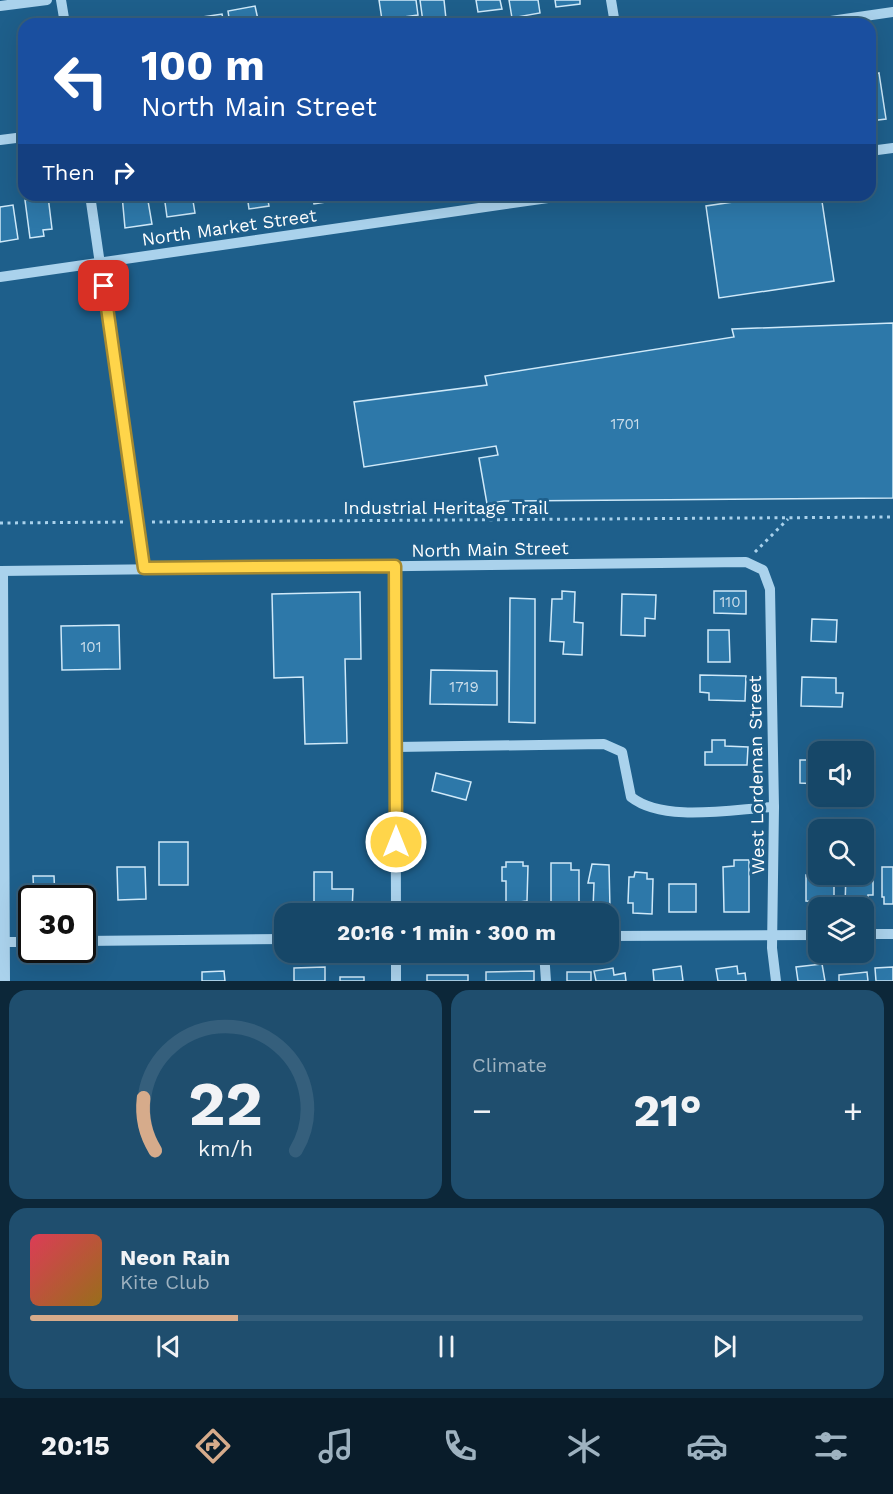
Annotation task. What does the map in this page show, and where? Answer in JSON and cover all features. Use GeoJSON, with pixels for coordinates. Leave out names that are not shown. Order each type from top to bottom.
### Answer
{"type":"FeatureCollection","features":[{"type":"Feature","properties":{"kind":"street"},"geometry":{"type":"LineString","coordinates":[[0,6],[47,0]]}},
{"type":"Feature","properties":{"kind":"street"},"geometry":{"type":"LineString","coordinates":[[61,0],[64,18]]}},
{"type":"Feature","properties":{"kind":"street"},"geometry":{"type":"LineString","coordinates":[[611,0],[614,18]]}},
{"type":"Feature","properties":{"kind":"street"},"geometry":{"type":"LineString","coordinates":[[852,18],[893,12]]}},
{"type":"Feature","properties":{"kind":"street"},"geometry":{"type":"LineString","coordinates":[[0,140],[18,138]]}},
{"type":"Feature","properties":{"kind":"street"},"geometry":{"type":"LineString","coordinates":[[876,151],[893,148]]}},
{"type":"Feature","properties":{"kind":"street"},"geometry":{"type":"LineString","coordinates":[[91,201],[144,568]]}},
{"type":"Feature","properties":{"kind":"street","name":"North Market Street"},"geometry":{"type":"LineString","coordinates":[[0,277],[527,201]]}},
{"type":"Feature","properties":{"kind":"street","name":"North Main Street"},"geometry":{"type":"LineString","coordinates":[[2,571],[746,562],[763,570]]}},
{"type":"Feature","properties":{"kind":"street"},"geometry":{"type":"LineString","coordinates":[[395,566],[396,903]]}},
{"type":"Feature","properties":{"kind":"street","name":"West Lordeman Street"},"geometry":{"type":"LineString","coordinates":[[763,570],[770,589],[774,807],[774,935],[772,948],[776,981]]}},
{"type":"Feature","properties":{"kind":"street"},"geometry":{"type":"LineString","coordinates":[[2,571],[5,981]]}},
{"type":"Feature","properties":{"kind":"street"},"geometry":{"type":"LineString","coordinates":[[396,747],[604,744],[622,752],[631,797],[642,806],[661,811],[690,812],[774,807]]}},
{"type":"Feature","properties":{"kind":"street"},"geometry":{"type":"LineString","coordinates":[[619,936],[808,934]]}},
{"type":"Feature","properties":{"kind":"street"},"geometry":{"type":"LineString","coordinates":[[874,934],[893,934]]}},
{"type":"Feature","properties":{"kind":"street"},"geometry":{"type":"LineString","coordinates":[[96,941],[274,939]]}},
{"type":"Feature","properties":{"kind":"street"},"geometry":{"type":"LineString","coordinates":[[396,963],[396,981]]}},
{"type":"Feature","properties":{"kind":"street"},"geometry":{"type":"LineString","coordinates":[[545,963],[546,981]]}},
{"type":"Feature","properties":{"kind":"path","name":"Industrial Heritage Trail"},"geometry":{"type":"LineString","coordinates":[[0,523],[893,517]]}},
{"type":"Feature","properties":{"kind":"path"},"geometry":{"type":"LineString","coordinates":[[746,562],[790,518]]}},
{"type":"Feature","properties":{"kind":"building"},"geometry":{"type":"Polygon","coordinates":[[[379,0],[416,0],[418,15],[382,18],[379,0]]]}},
{"type":"Feature","properties":{"kind":"building"},"geometry":{"type":"Polygon","coordinates":[[[420,0],[444,0],[446,18],[422,18],[420,0]]]}},
{"type":"Feature","properties":{"kind":"building"},"geometry":{"type":"Polygon","coordinates":[[[476,0],[500,0],[502,9],[478,12],[476,0]]]}},
{"type":"Feature","properties":{"kind":"building"},"geometry":{"type":"Polygon","coordinates":[[[509,0],[538,0],[540,13],[512,18],[509,0]]]}},
{"type":"Feature","properties":{"kind":"building"},"geometry":{"type":"Polygon","coordinates":[[[555,0],[580,0],[580,4],[556,7],[555,0]]]}},
{"type":"Feature","properties":{"kind":"building"},"geometry":{"type":"Polygon","coordinates":[[[255,6],[258,18],[229,18],[228,11],[255,6]]]}},
{"type":"Feature","properties":{"kind":"building"},"geometry":{"type":"Polygon","coordinates":[[[222,14],[223,18],[203,18],[222,14]]]}},
{"type":"Feature","properties":{"kind":"building"},"geometry":{"type":"Polygon","coordinates":[[[879,73],[886,119],[876,120],[876,74],[879,73]]]}},
{"type":"Feature","properties":{"kind":"building"},"geometry":{"type":"Polygon","coordinates":[[[25,201],[49,201],[52,229],[43,230],[44,236],[30,238],[25,201]]]}},
{"type":"Feature","properties":{"kind":"building"},"geometry":{"type":"Polygon","coordinates":[[[123,201],[148,201],[152,224],[125,228],[123,201]]]}},
{"type":"Feature","properties":{"kind":"building"},"geometry":{"type":"Polygon","coordinates":[[[165,201],[193,201],[195,213],[167,217],[165,201]]]}},
{"type":"Feature","properties":{"kind":"building"},"geometry":{"type":"Polygon","coordinates":[[[248,201],[268,201],[269,206],[249,209],[248,201]]]}},
{"type":"Feature","properties":{"kind":"building"},"geometry":{"type":"Polygon","coordinates":[[[313,201],[333,201],[314,204],[313,201]]]}},
{"type":"Feature","properties":{"kind":"building"},"geometry":{"type":"Polygon","coordinates":[[[740,201],[822,201],[834,281],[719,298],[706,206],[740,201]]]}},
{"type":"Feature","properties":{"kind":"building"},"geometry":{"type":"Polygon","coordinates":[[[13,205],[18,239],[0,242],[0,207],[13,205]]]}},
{"type":"Feature","properties":{"kind":"building"},"geometry":{"type":"Polygon","coordinates":[[[893,323],[893,498],[504,501],[487,504],[479,458],[498,455],[496,446],[364,467],[354,402],[487,385],[485,376],[734,337],[732,329],[893,323]]]}},
{"type":"Feature","properties":{"kind":"building"},"geometry":{"type":"Polygon","coordinates":[[[562,591],[575,592],[574,622],[583,623],[582,655],[563,654],[564,642],[550,641],[552,599],[562,599],[562,591]]]}},
{"type":"Feature","properties":{"kind":"building"},"geometry":{"type":"Polygon","coordinates":[[[714,591],[746,591],[746,614],[714,613],[714,591]]]}},
{"type":"Feature","properties":{"kind":"building"},"geometry":{"type":"Polygon","coordinates":[[[360,592],[361,659],[345,659],[347,743],[305,744],[303,677],[274,678],[272,594],[360,592]]]}},
{"type":"Feature","properties":{"kind":"building"},"geometry":{"type":"Polygon","coordinates":[[[622,594],[656,595],[655,619],[645,618],[645,636],[621,635],[622,594]]]}},
{"type":"Feature","properties":{"kind":"building"},"geometry":{"type":"Polygon","coordinates":[[[510,598],[535,599],[535,723],[509,722],[510,598]]]}},
{"type":"Feature","properties":{"kind":"building"},"geometry":{"type":"Polygon","coordinates":[[[812,619],[837,620],[836,642],[811,641],[812,619]]]}},
{"type":"Feature","properties":{"kind":"building"},"geometry":{"type":"Polygon","coordinates":[[[119,625],[120,669],[62,670],[61,626],[119,625]]]}},
{"type":"Feature","properties":{"kind":"building"},"geometry":{"type":"Polygon","coordinates":[[[708,630],[729,630],[730,662],[708,662],[708,630]]]}},
{"type":"Feature","properties":{"kind":"building"},"geometry":{"type":"Polygon","coordinates":[[[431,670],[497,671],[497,705],[430,704],[431,670]]]}},
{"type":"Feature","properties":{"kind":"building"},"geometry":{"type":"Polygon","coordinates":[[[700,675],[746,676],[745,701],[709,700],[709,693],[700,692],[700,675]]]}},
{"type":"Feature","properties":{"kind":"building"},"geometry":{"type":"Polygon","coordinates":[[[802,677],[836,678],[836,693],[843,693],[842,707],[801,706],[802,677]]]}},
{"type":"Feature","properties":{"kind":"building"},"geometry":{"type":"Polygon","coordinates":[[[712,740],[725,740],[725,746],[748,747],[747,765],[705,765],[705,752],[712,752],[712,740]]]}},
{"type":"Feature","properties":{"kind":"building"},"geometry":{"type":"Polygon","coordinates":[[[800,760],[808,760],[808,783],[800,783],[800,760]]]}},
{"type":"Feature","properties":{"kind":"building"},"geometry":{"type":"Polygon","coordinates":[[[436,773],[471,782],[466,800],[432,791],[436,773]]]}},
{"type":"Feature","properties":{"kind":"building"},"geometry":{"type":"Polygon","coordinates":[[[159,842],[188,842],[188,885],[159,885],[159,842]]]}},
{"type":"Feature","properties":{"kind":"building"},"geometry":{"type":"Polygon","coordinates":[[[734,860],[749,860],[749,912],[724,912],[723,867],[734,866],[734,860]]]}},
{"type":"Feature","properties":{"kind":"building"},"geometry":{"type":"Polygon","coordinates":[[[506,862],[523,862],[523,866],[528,866],[527,901],[506,903],[506,881],[502,881],[502,867],[506,867],[506,862]]]}},
{"type":"Feature","properties":{"kind":"building"},"geometry":{"type":"Polygon","coordinates":[[[551,863],[571,863],[571,870],[579,870],[579,902],[551,903],[551,863]]]}},
{"type":"Feature","properties":{"kind":"building"},"geometry":{"type":"Polygon","coordinates":[[[592,864],[609,865],[610,903],[593,903],[594,883],[588,883],[592,864]]]}},
{"type":"Feature","properties":{"kind":"building"},"geometry":{"type":"Polygon","coordinates":[[[117,867],[145,867],[146,899],[118,900],[117,867]]]}},
{"type":"Feature","properties":{"kind":"building"},"geometry":{"type":"Polygon","coordinates":[[[882,867],[893,867],[893,904],[884,904],[882,867]]]}},
{"type":"Feature","properties":{"kind":"building"},"geometry":{"type":"Polygon","coordinates":[[[314,872],[332,872],[332,889],[353,889],[352,903],[314,903],[314,872]]]}},
{"type":"Feature","properties":{"kind":"building"},"geometry":{"type":"Polygon","coordinates":[[[635,872],[647,873],[647,879],[653,879],[652,914],[633,913],[633,903],[628,903],[629,877],[634,877],[635,872]]]}},
{"type":"Feature","properties":{"kind":"building"},"geometry":{"type":"Polygon","coordinates":[[[806,875],[808,875],[808,885],[834,885],[834,897],[808,897],[808,901],[806,901],[806,875]]]}},
{"type":"Feature","properties":{"kind":"building"},"geometry":{"type":"Polygon","coordinates":[[[33,876],[54,876],[54,885],[33,885],[33,876]]]}},
{"type":"Feature","properties":{"kind":"building"},"geometry":{"type":"Polygon","coordinates":[[[669,884],[696,884],[696,912],[669,912],[669,884]]]}},
{"type":"Feature","properties":{"kind":"building"},"geometry":{"type":"Polygon","coordinates":[[[846,885],[873,885],[873,895],[845,897],[846,885]]]}},
{"type":"Feature","properties":{"kind":"building"},"geometry":{"type":"Polygon","coordinates":[[[822,964],[825,981],[798,981],[796,967],[822,964]]]}},
{"type":"Feature","properties":{"kind":"building"},"geometry":{"type":"Polygon","coordinates":[[[681,966],[683,981],[654,981],[653,970],[681,966]]]}},
{"type":"Feature","properties":{"kind":"building"},"geometry":{"type":"Polygon","coordinates":[[[737,966],[738,974],[745,973],[746,981],[718,981],[716,969],[737,966]]]}},
{"type":"Feature","properties":{"kind":"building"},"geometry":{"type":"Polygon","coordinates":[[[325,967],[325,981],[294,981],[294,968],[325,967]]]}},
{"type":"Feature","properties":{"kind":"building"},"geometry":{"type":"Polygon","coordinates":[[[893,967],[893,981],[876,981],[875,968],[893,967]]]}},
{"type":"Feature","properties":{"kind":"building"},"geometry":{"type":"Polygon","coordinates":[[[613,968],[614,975],[625,973],[626,981],[596,981],[594,971],[613,968]]]}},
{"type":"Feature","properties":{"kind":"building"},"geometry":{"type":"Polygon","coordinates":[[[224,971],[225,981],[202,981],[202,972],[224,971]]]}},
{"type":"Feature","properties":{"kind":"building"},"geometry":{"type":"Polygon","coordinates":[[[534,971],[534,981],[486,981],[486,972],[534,971]]]}},
{"type":"Feature","properties":{"kind":"building"},"geometry":{"type":"Polygon","coordinates":[[[567,972],[591,972],[591,981],[567,981],[567,972]]]}},
{"type":"Feature","properties":{"kind":"building"},"geometry":{"type":"Polygon","coordinates":[[[867,972],[868,981],[839,981],[839,975],[867,972]]]}},
{"type":"Feature","properties":{"kind":"building"},"geometry":{"type":"Polygon","coordinates":[[[427,975],[468,975],[468,981],[427,981],[427,975]]]}},
{"type":"Feature","properties":{"kind":"building"},"geometry":{"type":"Polygon","coordinates":[[[340,977],[364,977],[364,981],[340,981],[340,977]]]}},
{"type":"Feature","properties":{"kind":"route"},"geometry":{"type":"LineString","coordinates":[[104,286],[144,568],[395,566],[396,842]]}}]}
